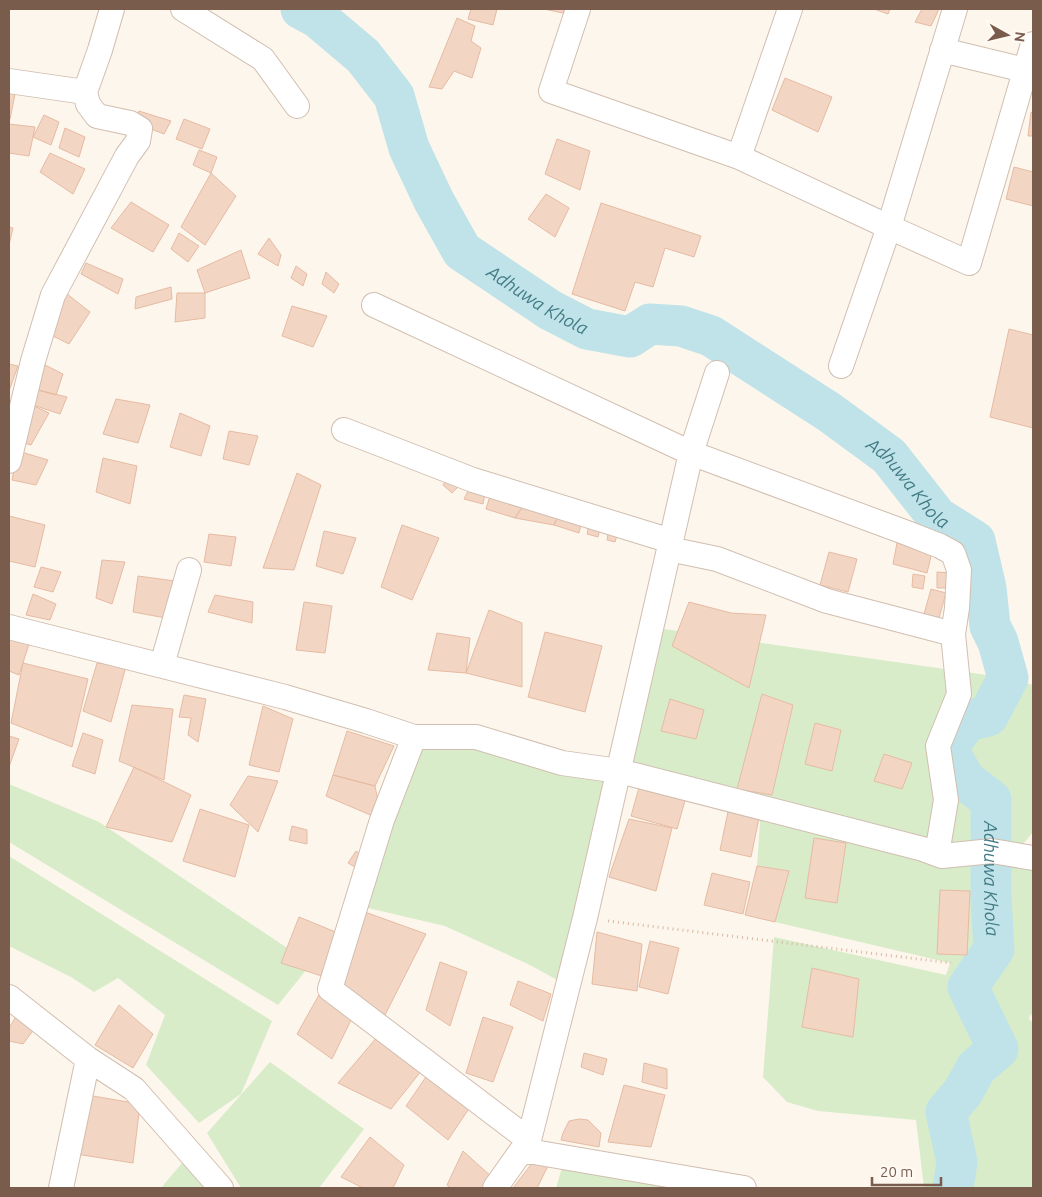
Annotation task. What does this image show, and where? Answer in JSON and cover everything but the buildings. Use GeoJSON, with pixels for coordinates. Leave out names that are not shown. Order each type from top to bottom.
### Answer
{"type":"FeatureCollection","features":[{"type":"Feature","properties":{"kind":"street"},"geometry":{"type":"LineString","coordinates":[[9,460],[33,361],[53,295],[128,156],[138,141],[140,129],[130,123],[97,116],[88,104],[84,92],[100,50],[112,9]]}},
{"type":"Feature","properties":{"kind":"street"},"geometry":{"type":"LineString","coordinates":[[183,9],[263,59],[297,106]]}},
{"type":"Feature","properties":{"kind":"street"},"geometry":{"type":"LineString","coordinates":[[578,9],[551,91],[738,157],[969,263],[1033,44]]}},
{"type":"Feature","properties":{"kind":"street"},"geometry":{"type":"LineString","coordinates":[[738,157],[790,9]]}},
{"type":"Feature","properties":{"kind":"street"},"geometry":{"type":"LineString","coordinates":[[841,366],[889,227],[955,9]]}},
{"type":"Feature","properties":{"kind":"street"},"geometry":{"type":"LineString","coordinates":[[942,50],[1025,70]]}},
{"type":"Feature","properties":{"kind":"street"},"geometry":{"type":"LineString","coordinates":[[9,81],[84,92]]}},
{"type":"Feature","properties":{"kind":"street"},"geometry":{"type":"LineString","coordinates":[[374,305],[691,453],[907,533],[940,546],[952,553],[959,570],[957,608],[953,634],[959,694],[938,746],[946,800],[937,854]]}},
{"type":"Feature","properties":{"kind":"street"},"geometry":{"type":"LineString","coordinates":[[495,1188],[526,1145],[585,918],[691,453],[717,373]]}},
{"type":"Feature","properties":{"kind":"street"},"geometry":{"type":"LineString","coordinates":[[344,430],[473,480],[716,559],[827,601],[953,634]]}},
{"type":"Feature","properties":{"kind":"street"},"geometry":{"type":"LineString","coordinates":[[162,666],[189,570]]}},
{"type":"Feature","properties":{"kind":"street"},"geometry":{"type":"LineString","coordinates":[[9,627],[285,697],[366,721],[414,738],[476,736],[562,763],[619,771],[914,846],[942,856],[992,851],[1033,858]]}},
{"type":"Feature","properties":{"kind":"street"},"geometry":{"type":"LineString","coordinates":[[414,738],[382,820],[330,989],[526,1145],[741,1188]]}},
{"type":"Feature","properties":{"kind":"street"},"geometry":{"type":"LineString","coordinates":[[9,997],[88,1059],[134,1089],[221,1188]]}},
{"type":"Feature","properties":{"kind":"street"},"geometry":{"type":"LineString","coordinates":[[61,1188],[88,1059]]}},
{"type":"Feature","properties":{"kind":"path"},"geometry":{"type":"LineString","coordinates":[[585,918],[950,963]]}},
{"type":"Feature","properties":{"kind":"green space"},"geometry":{"type":"Polygon","coordinates":[[[650,627],[1008,678],[1033,685],[1033,832],[1015,854],[1033,858],[1033,1017],[1030,1014],[1029,1019],[1033,1023],[1033,1188],[924,1188],[916,1120],[818,1111],[787,1102],[763,1077],[774,937],[946,975],[950,963],[775,922],[789,871],[757,866],[761,808],[619,772],[568,986],[530,965],[445,926],[355,905],[414,737],[619,771],[650,627]]]}},
{"type":"Feature","properties":{"kind":"green space"},"geometry":{"type":"Polygon","coordinates":[[[9,784],[99,822],[311,964],[278,1005],[9,842],[9,784]]]}},
{"type":"Feature","properties":{"kind":"green space"},"geometry":{"type":"Polygon","coordinates":[[[9,856],[272,1021],[241,1094],[199,1123],[146,1065],[165,1015],[118,978],[94,992],[71,977],[9,946],[9,856]]]}},
{"type":"Feature","properties":{"kind":"green space"},"geometry":{"type":"Polygon","coordinates":[[[270,1062],[364,1129],[319,1188],[241,1188],[207,1133],[270,1062]]]}},
{"type":"Feature","properties":{"kind":"green space"},"geometry":{"type":"Polygon","coordinates":[[[198,1144],[235,1188],[161,1188],[198,1144]]]}},
{"type":"Feature","properties":{"kind":"green space"},"geometry":{"type":"Polygon","coordinates":[[[565,1158],[742,1188],[556,1188],[565,1158]]]}},
{"type":"Feature","properties":{"kind":"waterway","name":"Adhuwa Khola"},"geometry":{"type":"LineString","coordinates":[[301,9],[318,18],[363,56],[394,96],[409,148],[434,201],[462,251],[550,310],[587,329],[630,337],[650,324],[681,326],[711,336],[829,412],[889,456],[937,517],[975,541],[986,588],[990,626],[998,642],[1008,678],[988,716],[967,721],[947,748],[965,780],[991,800],[991,898],[994,949],[968,987],[998,1049],[976,1068],[963,1092],[946,1112],[957,1162],[953,1188]]}}]}
